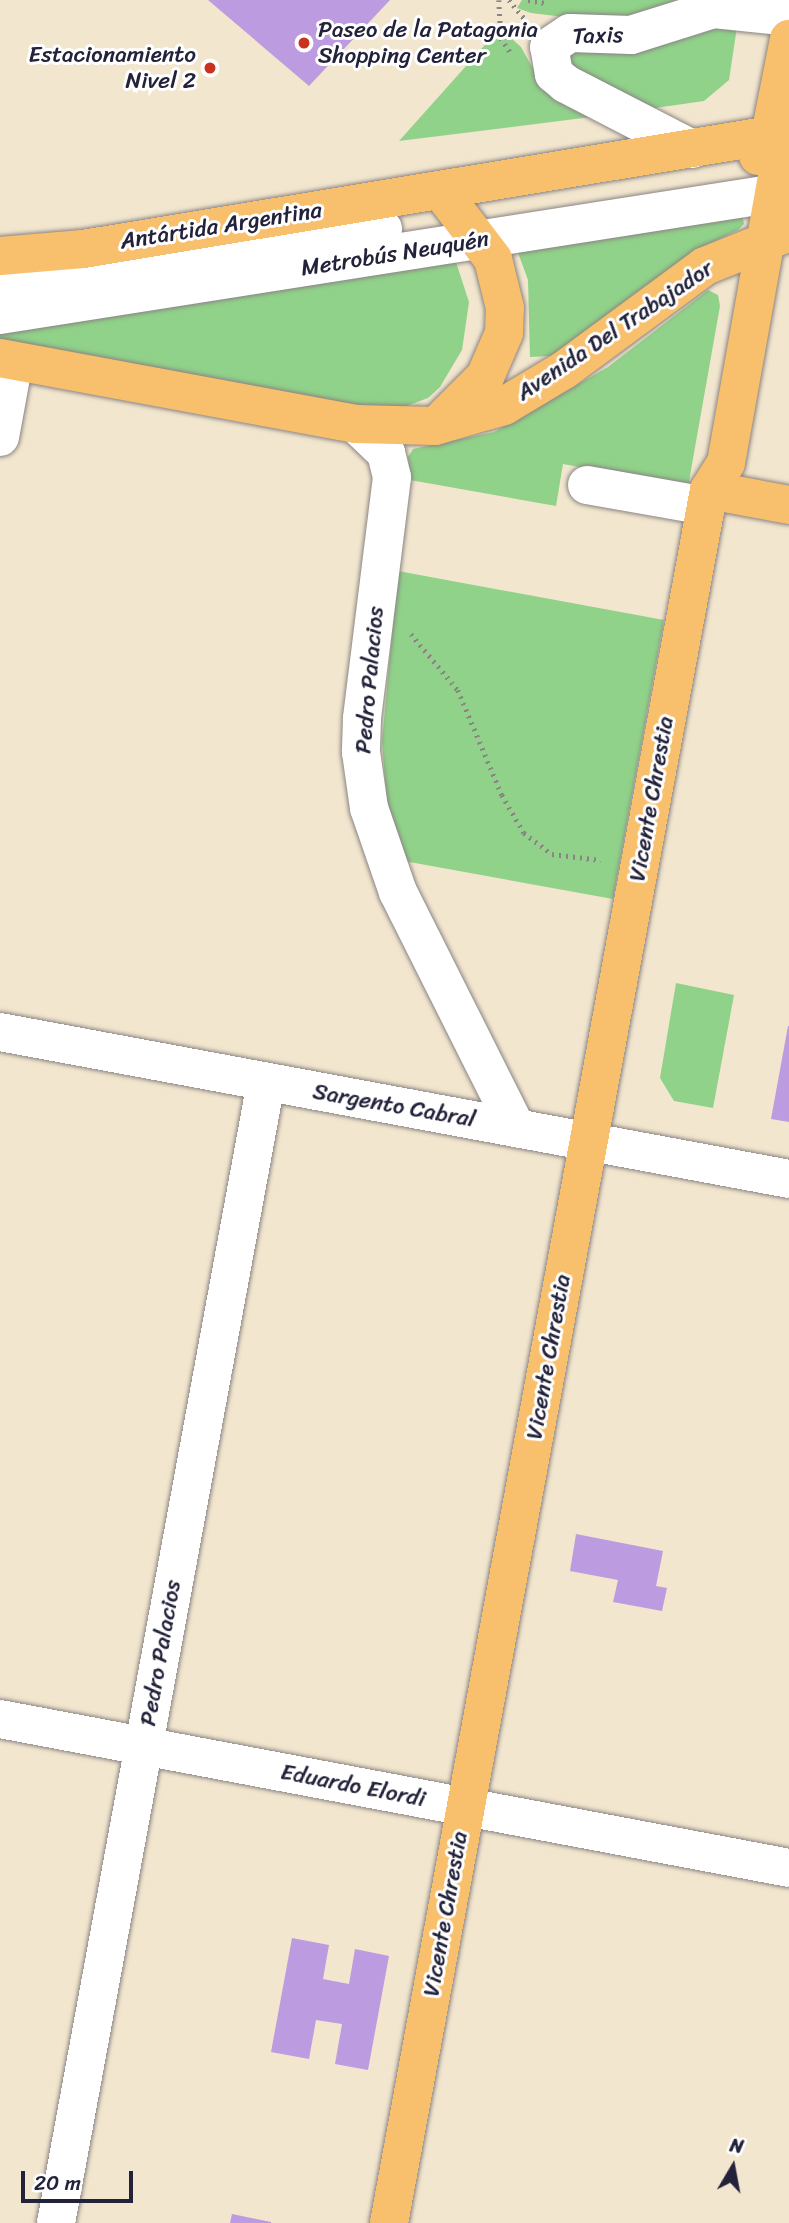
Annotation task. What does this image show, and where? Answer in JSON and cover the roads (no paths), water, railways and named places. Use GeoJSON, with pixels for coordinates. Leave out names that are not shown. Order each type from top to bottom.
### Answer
{"type":"FeatureCollection","features":[{"type":"Feature","properties":{"kind":"main road","name":"Vicente Chrestia"},"geometry":{"type":"LineString","coordinates":[[389,2223],[708,498],[726,464],[764,241],[789,39]]}},
{"type":"Feature","properties":{"kind":"main road"},"geometry":{"type":"LineString","coordinates":[[435,426],[472,395],[496,356],[504,333],[502,284],[463,216],[692,149],[774,168]]}},
{"type":"Feature","properties":{"kind":"main road","name":"Antártida Argentina"},"geometry":{"type":"LineString","coordinates":[[0,256],[463,216]]}},
{"type":"Feature","properties":{"kind":"main road","name":"Avenida Del Trabajador"},"geometry":{"type":"LineString","coordinates":[[356,424],[435,426],[470,419],[536,387],[674,286],[764,241]]}},
{"type":"Feature","properties":{"kind":"main road"},"geometry":{"type":"LineString","coordinates":[[7,359],[356,424]]}},
{"type":"Feature","properties":{"kind":"main road"},"geometry":{"type":"LineString","coordinates":[[708,498],[789,505]]}},
{"type":"Feature","properties":{"kind":"street","name":"Taxis"},"geometry":{"type":"LineString","coordinates":[[692,149],[566,84],[554,74],[549,47],[569,33],[631,35],[715,9],[789,17]]}},
{"type":"Feature","properties":{"kind":"street","name":"Metrobús Neuquén"},"geometry":{"type":"LineString","coordinates":[[0,284],[774,168]]}},
{"type":"Feature","properties":{"kind":"street","name":"Metrobús Neuquén"},"geometry":{"type":"LineString","coordinates":[[0,315],[463,216]]}},
{"type":"Feature","properties":{"kind":"street"},"geometry":{"type":"LineString","coordinates":[[0,437],[7,359]]}},
{"type":"Feature","properties":{"kind":"street","name":"Pedro Palacios"},"geometry":{"type":"LineString","coordinates":[[356,424],[386,453],[392,477],[362,719],[361,751],[369,807],[398,892],[516,1128]]}},
{"type":"Feature","properties":{"kind":"street"},"geometry":{"type":"LineString","coordinates":[[587,485],[708,498]]}},
{"type":"Feature","properties":{"kind":"street","name":"Sargento Cabral"},"geometry":{"type":"LineString","coordinates":[[0,1032],[789,1179]]}},
{"type":"Feature","properties":{"kind":"street","name":"Pedro Palacios"},"geometry":{"type":"LineString","coordinates":[[56,2223],[266,1082]]}},
{"type":"Feature","properties":{"kind":"street","name":"Eduardo Elordi"},"geometry":{"type":"LineString","coordinates":[[0,1719],[789,1868]]}},
{"type":"Feature","properties":{"kind":"place","name":"Paseo de la Patagonia Shopping Center"},"geometry":{"type":"Point","coordinates":[304,43]}},
{"type":"Feature","properties":{"kind":"place","name":"Estacionamiento Nivel 2"},"geometry":{"type":"Point","coordinates":[210,68]}}]}
